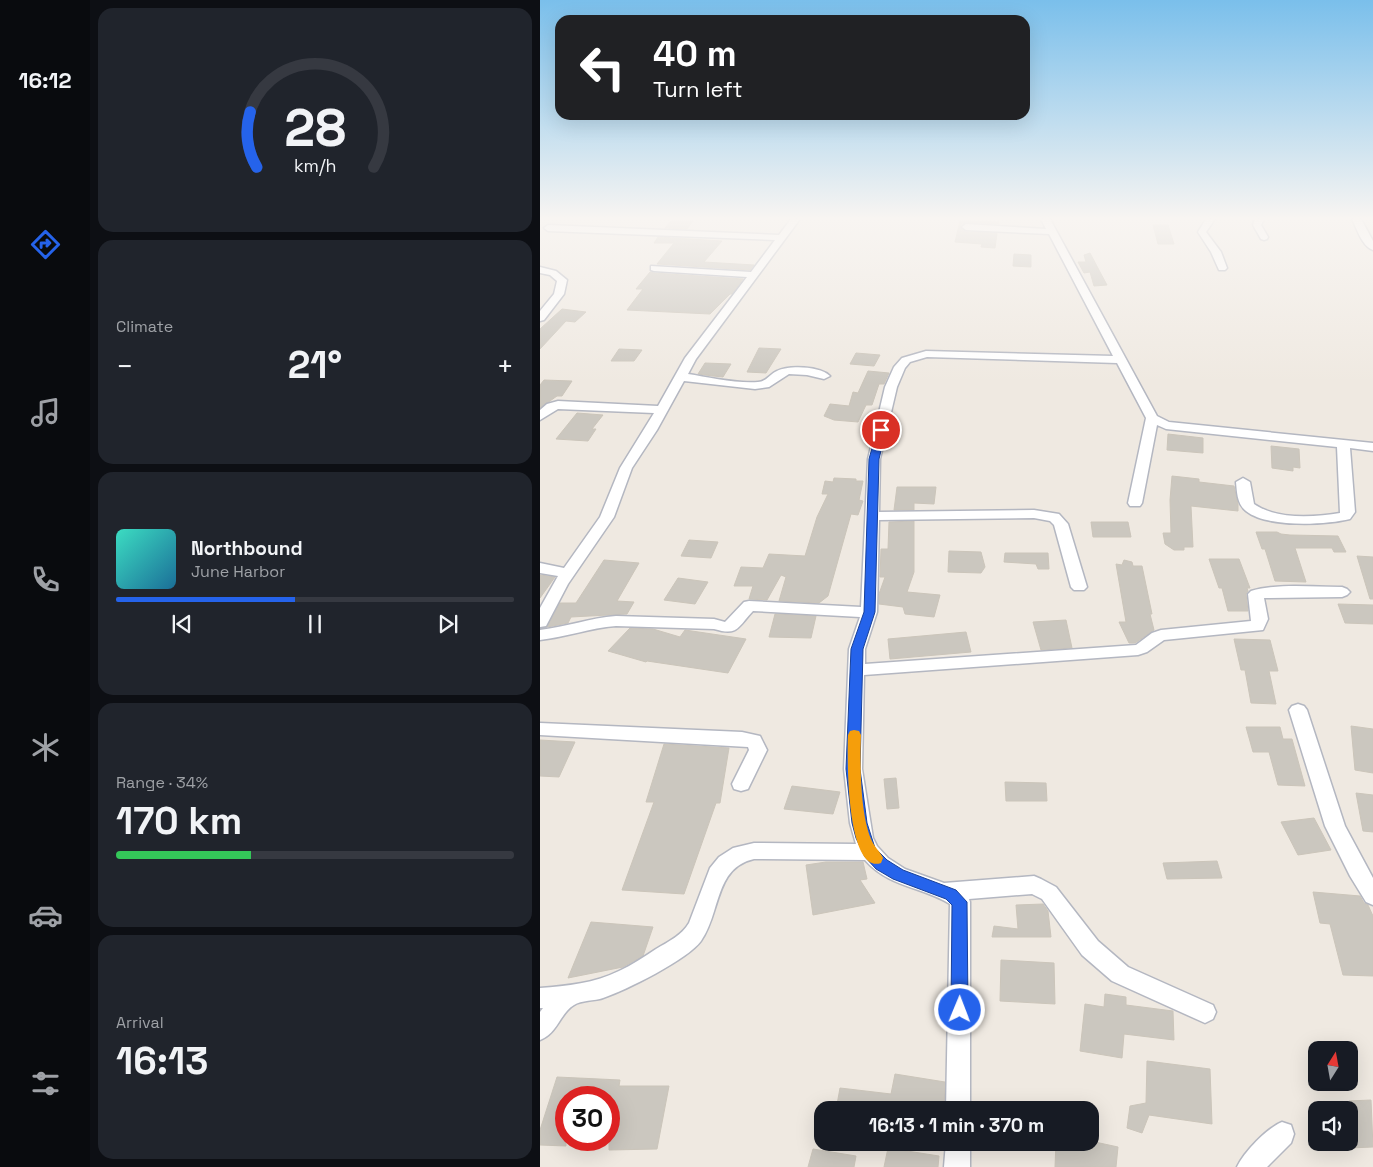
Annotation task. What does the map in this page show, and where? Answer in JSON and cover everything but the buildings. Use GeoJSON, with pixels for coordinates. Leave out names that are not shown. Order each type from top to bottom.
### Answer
{"type":"FeatureCollection","features":[{"type":"Feature","properties":{"kind":"street"},"geometry":{"type":"LineString","coordinates":[[540,318],[559,294],[562,280],[554,273]]}},
{"type":"Feature","properties":{"kind":"street"},"geometry":{"type":"LineString","coordinates":[[733,273],[755,275]]}},
{"type":"Feature","properties":{"kind":"street"},"geometry":{"type":"LineString","coordinates":[[1075,273],[1152,418],[1166,425],[1373,447]]}},
{"type":"Feature","properties":{"kind":"street"},"geometry":{"type":"LineString","coordinates":[[540,622],[568,573],[607,517],[626,468],[691,358],[755,275]]}},
{"type":"Feature","properties":{"kind":"street"},"geometry":{"type":"LineString","coordinates":[[958,1101],[960,902],[956,897],[898,875],[881,864],[870,852],[863,838],[860,823],[853,769],[856,670],[857,649],[869,612],[874,516],[874,459],[891,387],[900,367],[906,360],[926,354],[1121,360]]}},
{"type":"Feature","properties":{"kind":"street"},"geometry":{"type":"LineString","coordinates":[[680,376],[755,386],[764,386],[774,380],[779,374],[791,371],[802,371],[824,376]]}},
{"type":"Feature","properties":{"kind":"street"},"geometry":{"type":"LineString","coordinates":[[540,416],[554,405],[662,410]]}},
{"type":"Feature","properties":{"kind":"street"},"geometry":{"type":"LineString","coordinates":[[1136,503],[1152,418]]}},
{"type":"Feature","properties":{"kind":"street"},"geometry":{"type":"LineString","coordinates":[[1243,482],[1247,503],[1251,508],[1260,512],[1303,520],[1331,520],[1345,516],[1348,512],[1343,444]]}},
{"type":"Feature","properties":{"kind":"street"},"geometry":{"type":"LineString","coordinates":[[874,516],[1034,514],[1054,517],[1061,524],[1079,587]]}},
{"type":"Feature","properties":{"kind":"street"},"geometry":{"type":"LineString","coordinates":[[540,568],[568,573]]}},
{"type":"Feature","properties":{"kind":"street"},"geometry":{"type":"LineString","coordinates":[[856,670],[1138,650],[1155,637],[1161,635],[1257,626],[1260,619],[1255,599],[1256,594],[1270,592],[1342,592]]}},
{"type":"Feature","properties":{"kind":"street"},"geometry":{"type":"LineString","coordinates":[[540,635],[565,632],[603,622],[616,621],[714,624],[728,628],[749,606],[869,612]]}},
{"type":"Feature","properties":{"kind":"street"},"geometry":{"type":"LineString","coordinates":[[1298,710],[1335,826],[1357,870],[1373,895]]}},
{"type":"Feature","properties":{"kind":"street"},"geometry":{"type":"LineString","coordinates":[[540,729],[754,741],[758,750],[741,784]]}},
{"type":"Feature","properties":{"kind":"street"},"geometry":{"type":"LineString","coordinates":[[540,998],[567,996],[602,988],[628,978],[680,946],[694,935],[717,874],[726,863],[740,854],[754,850],[812,853],[870,852]]}},
{"type":"Feature","properties":{"kind":"street"},"geometry":{"type":"LineString","coordinates":[[944,892],[1034,885],[1043,888],[1049,893],[1090,948],[1120,974],[1205,1012]]}},
{"type":"Feature","properties":{"kind":"street"},"geometry":{"type":"LineString","coordinates":[[540,1029],[567,996]]}},
{"type":"Feature","properties":{"kind":"street"},"geometry":{"type":"LineString","coordinates":[[1250,1167],[1282,1134]]}},
{"type":"Feature","properties":{"kind":"street"},"geometry":{"type":"LineString","coordinates":[[957,1167],[958,1151]]}},
{"type":"Feature","properties":{"kind":"slow traffic"},"geometry":{"type":"LineString","coordinates":[[854,735],[853,769],[860,823],[863,838],[870,852],[876,858]]}},
{"type":"Feature","properties":{"kind":"route"},"geometry":{"type":"LineString","coordinates":[[881,430],[874,459],[874,516],[869,612],[857,649],[853,769],[860,823],[863,838],[870,852],[881,864],[898,875],[951,894],[960,902],[960,1010]]}}]}
